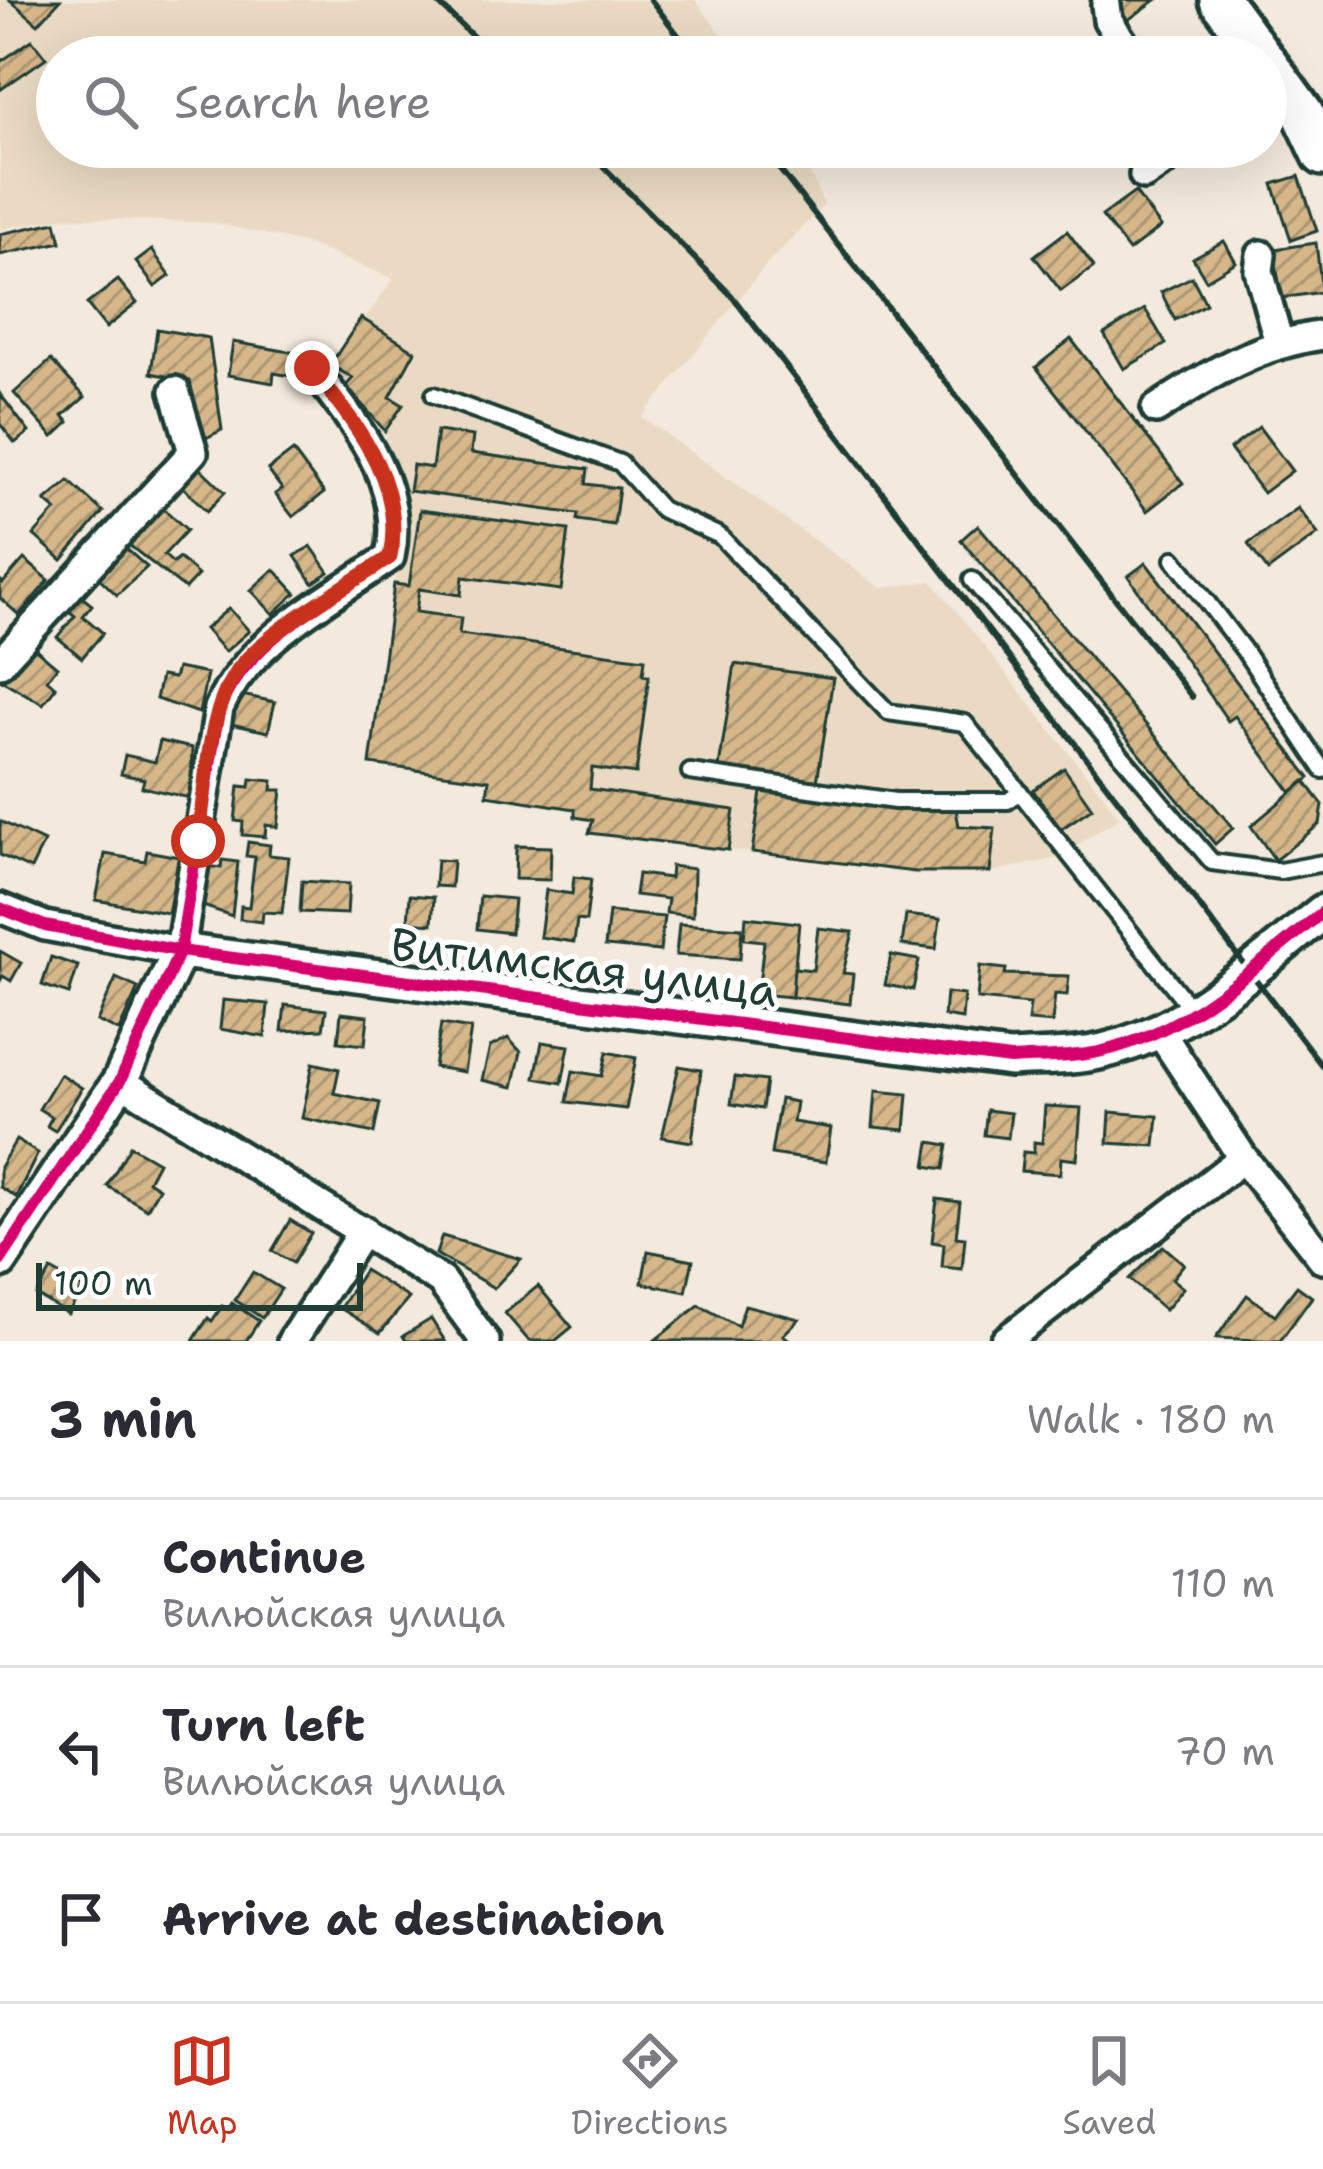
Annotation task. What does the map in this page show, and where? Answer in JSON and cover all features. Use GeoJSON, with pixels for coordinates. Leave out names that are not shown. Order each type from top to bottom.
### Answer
{"type":"FeatureCollection","features":[{"type":"Feature","properties":{"kind":"main road"},"geometry":{"type":"LineString","coordinates":[[1220,0],[1244,36]]}},
{"type":"Feature","properties":{"kind":"main road"},"geometry":{"type":"LineString","coordinates":[[1287,101],[1323,154]]}},
{"type":"Feature","properties":{"kind":"street"},"geometry":{"type":"LineString","coordinates":[[1106,5],[1108,20],[1118,36]]}},
{"type":"Feature","properties":{"kind":"street"},"geometry":{"type":"LineString","coordinates":[[1144,175],[1154,168]]}},
{"type":"Feature","properties":{"kind":"street"},"geometry":{"type":"LineString","coordinates":[[1261,255],[1259,271],[1279,344]]}},
{"type":"Feature","properties":{"kind":"street"},"geometry":{"type":"LineString","coordinates":[[1156,409],[1236,359],[1323,335]]}},
{"type":"Feature","properties":{"kind":"street"},"geometry":{"type":"LineString","coordinates":[[0,1261],[120,1082],[180,951],[219,708],[235,674],[268,643],[390,557],[397,525],[370,443],[312,368]]}},
{"type":"Feature","properties":{"kind":"street"},"geometry":{"type":"LineString","coordinates":[[0,663],[193,452],[176,391]]}},
{"type":"Feature","properties":{"kind":"street","name":"Витимская улица"},"geometry":{"type":"LineString","coordinates":[[0,908],[45,926],[180,951],[1010,1059],[1101,1052],[1160,1032],[1195,1014],[1323,912]]}},
{"type":"Feature","properties":{"kind":"street"},"geometry":{"type":"LineString","coordinates":[[1160,1032],[1243,1158],[1323,1259]]}},
{"type":"Feature","properties":{"kind":"street"},"geometry":{"type":"LineString","coordinates":[[120,1082],[441,1281],[485,1341]]}},
{"type":"Feature","properties":{"kind":"street"},"geometry":{"type":"LineString","coordinates":[[1005,1341],[1243,1158]]}},
{"type":"Feature","properties":{"kind":"street"},"geometry":{"type":"LineString","coordinates":[[292,1341],[363,1230]]}},
{"type":"Feature","properties":{"kind":"lane"},"geometry":{"type":"LineString","coordinates":[[434,395],[620,463],[661,509],[720,536],[888,712],[965,723],[1195,1014]]}},
{"type":"Feature","properties":{"kind":"lane"},"geometry":{"type":"LineString","coordinates":[[1174,559],[1243,649],[1323,770]]}},
{"type":"Feature","properties":{"kind":"lane"},"geometry":{"type":"LineString","coordinates":[[972,580],[1211,862],[1280,871],[1323,862]]}},
{"type":"Feature","properties":{"kind":"lane"},"geometry":{"type":"LineString","coordinates":[[690,772],[895,801],[1008,801],[1020,792]]}},
{"type":"Feature","properties":{"kind":"shaded area"},"geometry":{"type":"Polygon","coordinates":[[[0,0],[695,0],[723,36],[36,36],[36,168],[808,168],[824,205],[767,264],[642,417],[881,588],[932,581],[1120,817],[1058,858],[990,872],[915,872],[589,833],[592,820],[575,817],[575,809],[487,795],[489,780],[370,764],[394,584],[412,526],[385,431],[330,365],[394,279],[308,244],[215,223],[66,217],[0,229],[0,0]]]}},
{"type":"Feature","properties":{"kind":"building"},"geometry":{"type":"Polygon","coordinates":[[[10,0],[60,0],[38,24],[10,0]]]}},
{"type":"Feature","properties":{"kind":"building"},"geometry":{"type":"Polygon","coordinates":[[[1114,0],[1156,0],[1128,20],[1114,0]]]}},
{"type":"Feature","properties":{"kind":"building"},"geometry":{"type":"Polygon","coordinates":[[[32,40],[36,45],[36,65],[0,90],[0,62],[32,40]]]}},
{"type":"Feature","properties":{"kind":"building"},"geometry":{"type":"Polygon","coordinates":[[[1299,176],[1317,231],[1291,240],[1273,184],[1299,176]]]}},
{"type":"Feature","properties":{"kind":"building"},"geometry":{"type":"Polygon","coordinates":[[[1135,192],[1161,227],[1129,251],[1102,216],[1135,192]]]}},
{"type":"Feature","properties":{"kind":"building"},"geometry":{"type":"Polygon","coordinates":[[[56,222],[61,242],[0,255],[0,234],[56,222]]]}},
{"type":"Feature","properties":{"kind":"building"},"geometry":{"type":"Polygon","coordinates":[[[1067,231],[1094,267],[1061,291],[1034,256],[1067,231]]]}},
{"type":"Feature","properties":{"kind":"building"},"geometry":{"type":"Polygon","coordinates":[[[1224,241],[1236,262],[1206,280],[1193,258],[1224,241]]]}},
{"type":"Feature","properties":{"kind":"building"},"geometry":{"type":"Polygon","coordinates":[[[1316,243],[1322,292],[1281,298],[1274,249],[1316,243]]]}},
{"type":"Feature","properties":{"kind":"building"},"geometry":{"type":"Polygon","coordinates":[[[152,250],[170,276],[155,287],[136,262],[152,250]]]}},
{"type":"Feature","properties":{"kind":"building"},"geometry":{"type":"Polygon","coordinates":[[[1192,277],[1206,304],[1175,320],[1161,292],[1192,277]]]}},
{"type":"Feature","properties":{"kind":"building"},"geometry":{"type":"Polygon","coordinates":[[[118,280],[137,303],[106,328],[87,304],[118,280]]]}},
{"type":"Feature","properties":{"kind":"building"},"geometry":{"type":"Polygon","coordinates":[[[1145,309],[1166,344],[1124,369],[1104,334],[1145,309]]]}},
{"type":"Feature","properties":{"kind":"building"},"geometry":{"type":"Polygon","coordinates":[[[361,318],[415,351],[390,397],[403,405],[385,431],[346,386],[353,378],[330,365],[361,318]]]}},
{"type":"Feature","properties":{"kind":"building"},"geometry":{"type":"Polygon","coordinates":[[[157,329],[209,338],[222,430],[200,441],[190,381],[151,373],[157,329]]]}},
{"type":"Feature","properties":{"kind":"building"},"geometry":{"type":"Polygon","coordinates":[[[1071,339],[1183,483],[1147,511],[1036,367],[1071,339]]]}},
{"type":"Feature","properties":{"kind":"building"},"geometry":{"type":"Polygon","coordinates":[[[233,342],[296,353],[291,376],[274,373],[273,383],[228,375],[233,342]]]}},
{"type":"Feature","properties":{"kind":"building"},"geometry":{"type":"Polygon","coordinates":[[[51,360],[85,397],[63,416],[69,422],[53,437],[14,393],[51,360]]]}},
{"type":"Feature","properties":{"kind":"building"},"geometry":{"type":"Polygon","coordinates":[[[0,394],[29,432],[15,443],[0,424],[0,394]]]}},
{"type":"Feature","properties":{"kind":"building"},"geometry":{"type":"Polygon","coordinates":[[[1259,427],[1292,471],[1263,493],[1230,449],[1259,427]]]}},
{"type":"Feature","properties":{"kind":"building"},"geometry":{"type":"Polygon","coordinates":[[[437,431],[473,436],[471,453],[588,469],[586,484],[619,488],[614,525],[577,520],[578,514],[409,491],[413,465],[432,468],[437,431]]]}},
{"type":"Feature","properties":{"kind":"building"},"geometry":{"type":"Polygon","coordinates":[[[293,451],[324,493],[293,517],[275,494],[282,489],[268,470],[293,451]]]}},
{"type":"Feature","properties":{"kind":"building"},"geometry":{"type":"Polygon","coordinates":[[[200,468],[225,492],[207,511],[182,486],[200,468]]]}},
{"type":"Feature","properties":{"kind":"building"},"geometry":{"type":"Polygon","coordinates":[[[69,481],[103,512],[62,560],[34,535],[56,510],[45,501],[69,481]]]}},
{"type":"Feature","properties":{"kind":"building"},"geometry":{"type":"Polygon","coordinates":[[[163,508],[187,530],[164,555],[173,563],[179,558],[198,575],[185,589],[129,545],[163,508]]]}},
{"type":"Feature","properties":{"kind":"building"},"geometry":{"type":"Polygon","coordinates":[[[1298,508],[1318,534],[1268,571],[1248,544],[1298,508]]]}},
{"type":"Feature","properties":{"kind":"building"},"geometry":{"type":"Polygon","coordinates":[[[420,510],[569,530],[561,590],[463,577],[461,595],[419,589],[416,612],[461,618],[459,634],[645,659],[643,675],[649,676],[636,774],[592,768],[590,789],[734,810],[728,850],[589,833],[593,820],[575,817],[575,809],[487,795],[489,780],[370,764],[394,584],[409,586],[420,510]]]}},
{"type":"Feature","properties":{"kind":"building"},"geometry":{"type":"Polygon","coordinates":[[[978,525],[1233,828],[1215,844],[961,540],[978,525]]]}},
{"type":"Feature","properties":{"kind":"building"},"geometry":{"type":"Polygon","coordinates":[[[311,546],[329,572],[313,583],[295,556],[311,546]]]}},
{"type":"Feature","properties":{"kind":"building"},"geometry":{"type":"Polygon","coordinates":[[[124,547],[147,567],[117,595],[98,577],[124,547]]]}},
{"type":"Feature","properties":{"kind":"building"},"geometry":{"type":"Polygon","coordinates":[[[24,559],[49,580],[19,615],[0,598],[0,580],[3,583],[24,559]]]}},
{"type":"Feature","properties":{"kind":"building"},"geometry":{"type":"Polygon","coordinates":[[[1146,563],[1310,778],[1291,792],[1235,716],[1228,721],[1128,576],[1146,563]]]}},
{"type":"Feature","properties":{"kind":"building"},"geometry":{"type":"Polygon","coordinates":[[[274,569],[296,593],[273,614],[251,590],[274,569]]]}},
{"type":"Feature","properties":{"kind":"building"},"geometry":{"type":"Polygon","coordinates":[[[74,591],[92,605],[83,616],[103,633],[82,658],[57,637],[75,616],[62,605],[74,591]]]}},
{"type":"Feature","properties":{"kind":"building"},"geometry":{"type":"Polygon","coordinates":[[[229,608],[249,631],[225,652],[205,629],[229,608]]]}},
{"type":"Feature","properties":{"kind":"building"},"geometry":{"type":"Polygon","coordinates":[[[32,646],[57,667],[47,679],[56,687],[43,704],[3,681],[32,646]]]}},
{"type":"Feature","properties":{"kind":"building"},"geometry":{"type":"Polygon","coordinates":[[[735,664],[833,678],[817,782],[719,767],[735,664]]]}},
{"type":"Feature","properties":{"kind":"building"},"geometry":{"type":"Polygon","coordinates":[[[177,668],[207,674],[199,713],[156,699],[161,676],[174,678],[177,668]]]}},
{"type":"Feature","properties":{"kind":"building"},"geometry":{"type":"Polygon","coordinates":[[[237,694],[275,702],[268,732],[231,724],[237,694]]]}},
{"type":"Feature","properties":{"kind":"building"},"geometry":{"type":"Polygon","coordinates":[[[160,741],[192,748],[191,778],[199,779],[194,799],[142,787],[144,779],[121,774],[125,755],[155,762],[160,741]]]}},
{"type":"Feature","properties":{"kind":"building"},"geometry":{"type":"Polygon","coordinates":[[[1064,768],[1092,808],[1061,829],[1033,790],[1064,768]]]}},
{"type":"Feature","properties":{"kind":"building"},"geometry":{"type":"Polygon","coordinates":[[[251,779],[273,781],[272,790],[282,790],[278,827],[266,825],[265,837],[242,835],[243,822],[235,821],[239,786],[250,787],[251,779]]]}},
{"type":"Feature","properties":{"kind":"building"},"geometry":{"type":"Polygon","coordinates":[[[1305,781],[1323,805],[1320,824],[1275,860],[1251,826],[1305,781]]]}},
{"type":"Feature","properties":{"kind":"building"},"geometry":{"type":"Polygon","coordinates":[[[761,792],[894,809],[956,810],[959,826],[995,828],[990,872],[915,872],[752,852],[761,792]]]}},
{"type":"Feature","properties":{"kind":"building"},"geometry":{"type":"Polygon","coordinates":[[[0,821],[44,842],[31,869],[0,855],[0,821]]]}},
{"type":"Feature","properties":{"kind":"building"},"geometry":{"type":"Polygon","coordinates":[[[248,842],[270,845],[269,855],[289,857],[282,913],[263,912],[262,922],[240,919],[241,906],[249,907],[255,857],[246,856],[248,842]]]}},
{"type":"Feature","properties":{"kind":"building"},"geometry":{"type":"Polygon","coordinates":[[[516,846],[551,847],[550,880],[515,879],[516,846]]]}},
{"type":"Feature","properties":{"kind":"building"},"geometry":{"type":"Polygon","coordinates":[[[147,851],[179,857],[168,913],[96,900],[105,854],[145,861],[147,851]]]}},
{"type":"Feature","properties":{"kind":"building"},"geometry":{"type":"Polygon","coordinates":[[[222,860],[238,862],[232,916],[203,906],[208,866],[221,868],[222,860]]]}},
{"type":"Feature","properties":{"kind":"building"},"geometry":{"type":"Polygon","coordinates":[[[437,860],[453,861],[451,887],[435,886],[437,860]]]}},
{"type":"Feature","properties":{"kind":"building"},"geometry":{"type":"Polygon","coordinates":[[[671,866],[694,869],[693,916],[666,913],[668,899],[635,895],[638,874],[670,878],[671,866]]]}},
{"type":"Feature","properties":{"kind":"building"},"geometry":{"type":"Polygon","coordinates":[[[574,877],[591,879],[586,921],[577,920],[574,942],[540,937],[546,890],[572,894],[574,877]]]}},
{"type":"Feature","properties":{"kind":"building"},"geometry":{"type":"Polygon","coordinates":[[[302,881],[349,884],[347,914],[300,912],[302,881]]]}},
{"type":"Feature","properties":{"kind":"building"},"geometry":{"type":"Polygon","coordinates":[[[410,895],[434,897],[432,924],[408,922],[410,895]]]}},
{"type":"Feature","properties":{"kind":"building"},"geometry":{"type":"Polygon","coordinates":[[[480,896],[514,899],[511,933],[477,929],[480,896]]]}},
{"type":"Feature","properties":{"kind":"building"},"geometry":{"type":"Polygon","coordinates":[[[609,912],[664,917],[660,951],[605,946],[609,912]]]}},
{"type":"Feature","properties":{"kind":"building"},"geometry":{"type":"Polygon","coordinates":[[[906,915],[940,919],[936,949],[902,945],[906,915]]]}},
{"type":"Feature","properties":{"kind":"building"},"geometry":{"type":"Polygon","coordinates":[[[746,917],[799,923],[792,997],[758,994],[764,941],[744,939],[746,917]]]}},
{"type":"Feature","properties":{"kind":"building"},"geometry":{"type":"Polygon","coordinates":[[[679,924],[742,928],[740,959],[676,955],[679,924]]]}},
{"type":"Feature","properties":{"kind":"building"},"geometry":{"type":"Polygon","coordinates":[[[818,928],[853,932],[843,973],[853,974],[850,1004],[792,997],[794,968],[813,970],[818,928]]]}},
{"type":"Feature","properties":{"kind":"building"},"geometry":{"type":"Polygon","coordinates":[[[0,951],[21,963],[11,981],[3,976],[0,981],[0,951]]]}},
{"type":"Feature","properties":{"kind":"building"},"geometry":{"type":"Polygon","coordinates":[[[891,955],[919,960],[913,990],[885,985],[891,955]]]}},
{"type":"Feature","properties":{"kind":"building"},"geometry":{"type":"Polygon","coordinates":[[[51,957],[78,966],[69,994],[42,985],[51,957]]]}},
{"type":"Feature","properties":{"kind":"building"},"geometry":{"type":"Polygon","coordinates":[[[980,966],[1006,969],[1005,974],[1069,976],[1067,995],[1055,994],[1052,1023],[1028,1021],[1030,1004],[977,999],[980,966]]]}},
{"type":"Feature","properties":{"kind":"building"},"geometry":{"type":"Polygon","coordinates":[[[116,978],[138,988],[119,1031],[97,1021],[116,978]]]}},
{"type":"Feature","properties":{"kind":"building"},"geometry":{"type":"Polygon","coordinates":[[[946,993],[964,995],[962,1019],[944,1016],[946,993]]]}},
{"type":"Feature","properties":{"kind":"building"},"geometry":{"type":"Polygon","coordinates":[[[223,1000],[268,1004],[265,1037],[220,1029],[223,1000]]]}},
{"type":"Feature","properties":{"kind":"building"},"geometry":{"type":"Polygon","coordinates":[[[285,1005],[326,1010],[323,1029],[282,1031],[285,1005]]]}},
{"type":"Feature","properties":{"kind":"building"},"geometry":{"type":"Polygon","coordinates":[[[341,1013],[368,1016],[365,1045],[338,1042],[341,1013]]]}},
{"type":"Feature","properties":{"kind":"building"},"geometry":{"type":"Polygon","coordinates":[[[441,1024],[471,1029],[464,1072],[434,1067],[441,1024]]]}},
{"type":"Feature","properties":{"kind":"building"},"geometry":{"type":"Polygon","coordinates":[[[508,1038],[521,1052],[513,1087],[482,1080],[490,1047],[508,1038]]]}},
{"type":"Feature","properties":{"kind":"building"},"geometry":{"type":"Polygon","coordinates":[[[542,1042],[569,1046],[562,1083],[535,1078],[542,1042]]]}},
{"type":"Feature","properties":{"kind":"building"},"geometry":{"type":"Polygon","coordinates":[[[607,1052],[636,1058],[626,1109],[567,1102],[573,1071],[602,1076],[607,1052]]]}},
{"type":"Feature","properties":{"kind":"building"},"geometry":{"type":"Polygon","coordinates":[[[313,1063],[339,1069],[334,1093],[380,1103],[374,1133],[302,1118],[313,1063]]]}},
{"type":"Feature","properties":{"kind":"building"},"geometry":{"type":"Polygon","coordinates":[[[679,1066],[701,1070],[692,1142],[662,1137],[679,1066]]]}},
{"type":"Feature","properties":{"kind":"building"},"geometry":{"type":"Polygon","coordinates":[[[60,1074],[82,1088],[55,1131],[47,1126],[52,1117],[39,1109],[60,1074]]]}},
{"type":"Feature","properties":{"kind":"building"},"geometry":{"type":"Polygon","coordinates":[[[735,1077],[766,1081],[762,1109],[731,1104],[735,1077]]]}},
{"type":"Feature","properties":{"kind":"building"},"geometry":{"type":"Polygon","coordinates":[[[876,1091],[908,1094],[905,1130],[873,1127],[876,1091]]]}},
{"type":"Feature","properties":{"kind":"building"},"geometry":{"type":"Polygon","coordinates":[[[780,1099],[796,1102],[793,1122],[831,1128],[826,1162],[771,1154],[780,1099]]]}},
{"type":"Feature","properties":{"kind":"building"},"geometry":{"type":"Polygon","coordinates":[[[1045,1106],[1081,1108],[1077,1160],[1061,1158],[1060,1174],[1021,1171],[1023,1152],[1034,1153],[1034,1142],[1042,1143],[1045,1106]]]}},
{"type":"Feature","properties":{"kind":"building"},"geometry":{"type":"Polygon","coordinates":[[[987,1110],[1011,1113],[1008,1138],[984,1135],[987,1110]]]}},
{"type":"Feature","properties":{"kind":"building"},"geometry":{"type":"Polygon","coordinates":[[[1110,1112],[1158,1116],[1155,1146],[1108,1143],[1110,1112]]]}},
{"type":"Feature","properties":{"kind":"building"},"geometry":{"type":"Polygon","coordinates":[[[16,1140],[38,1153],[16,1197],[0,1187],[0,1167],[16,1140]]]}},
{"type":"Feature","properties":{"kind":"building"},"geometry":{"type":"Polygon","coordinates":[[[930,1142],[948,1145],[944,1169],[926,1166],[930,1142]]]}},
{"type":"Feature","properties":{"kind":"building"},"geometry":{"type":"Polygon","coordinates":[[[130,1146],[158,1162],[148,1181],[159,1188],[147,1209],[107,1186],[130,1146]]]}},
{"type":"Feature","properties":{"kind":"building"},"geometry":{"type":"Polygon","coordinates":[[[937,1199],[960,1202],[956,1237],[965,1238],[962,1269],[942,1267],[944,1244],[932,1242],[937,1199]]]}},
{"type":"Feature","properties":{"kind":"building"},"geometry":{"type":"Polygon","coordinates":[[[290,1220],[311,1233],[293,1263],[272,1251],[290,1220]]]}},
{"type":"Feature","properties":{"kind":"building"},"geometry":{"type":"Polygon","coordinates":[[[442,1236],[521,1259],[494,1288],[436,1254],[442,1236]]]}},
{"type":"Feature","properties":{"kind":"building"},"geometry":{"type":"Polygon","coordinates":[[[1163,1246],[1184,1264],[1172,1279],[1183,1288],[1165,1310],[1129,1279],[1163,1246]]]}},
{"type":"Feature","properties":{"kind":"building"},"geometry":{"type":"Polygon","coordinates":[[[648,1251],[693,1260],[686,1292],[642,1283],[648,1251]]]}},
{"type":"Feature","properties":{"kind":"building"},"geometry":{"type":"Polygon","coordinates":[[[51,1270],[83,1288],[68,1314],[36,1295],[51,1270]]]}},
{"type":"Feature","properties":{"kind":"building"},"geometry":{"type":"Polygon","coordinates":[[[364,1270],[409,1298],[380,1333],[340,1308],[364,1270]]]}},
{"type":"Feature","properties":{"kind":"building"},"geometry":{"type":"Polygon","coordinates":[[[253,1272],[281,1289],[262,1318],[235,1300],[253,1272]]]}},
{"type":"Feature","properties":{"kind":"building"},"geometry":{"type":"Polygon","coordinates":[[[538,1286],[572,1327],[555,1341],[529,1341],[505,1313],[538,1286]]]}},
{"type":"Feature","properties":{"kind":"building"},"geometry":{"type":"Polygon","coordinates":[[[1297,1286],[1312,1297],[1280,1341],[1216,1338],[1247,1295],[1275,1315],[1297,1286]]]}},
{"type":"Feature","properties":{"kind":"building"},"geometry":{"type":"Polygon","coordinates":[[[232,1303],[259,1321],[246,1341],[193,1341],[208,1318],[212,1321],[222,1306],[228,1309],[232,1303]]]}},
{"type":"Feature","properties":{"kind":"building"},"geometry":{"type":"Polygon","coordinates":[[[699,1305],[738,1326],[745,1305],[799,1319],[783,1335],[791,1341],[654,1341],[699,1305]]]}},
{"type":"Feature","properties":{"kind":"building"},"geometry":{"type":"Polygon","coordinates":[[[431,1319],[445,1341],[406,1341],[403,1336],[431,1319]]]}},
{"type":"Feature","properties":{"kind":"railway"},"geometry":{"type":"LineString","coordinates":[[435,0],[472,36]]}},
{"type":"Feature","properties":{"kind":"railway"},"geometry":{"type":"LineString","coordinates":[[651,0],[679,36]]}},
{"type":"Feature","properties":{"kind":"railway"},"geometry":{"type":"LineString","coordinates":[[605,168],[731,295],[1323,1067]]}},
{"type":"Feature","properties":{"kind":"railway"},"geometry":{"type":"LineString","coordinates":[[778,168],[1192,697]]}},
{"type":"Feature","properties":{"kind":"cycle path"},"geometry":{"type":"LineString","coordinates":[[0,1261],[120,1081],[180,951],[219,708],[233,683],[270,641],[390,557],[393,530],[384,479],[360,433],[312,368]]}},
{"type":"Feature","properties":{"kind":"cycle path"},"geometry":{"type":"LineString","coordinates":[[0,908],[45,926],[180,951],[1010,1059],[1092,1053],[1165,1028],[1220,994],[1323,912]]}},
{"type":"Feature","properties":{"kind":"route"},"geometry":{"type":"LineString","coordinates":[[198,841],[219,708],[235,674],[268,643],[390,557],[397,525],[370,443],[312,368]]}}]}
